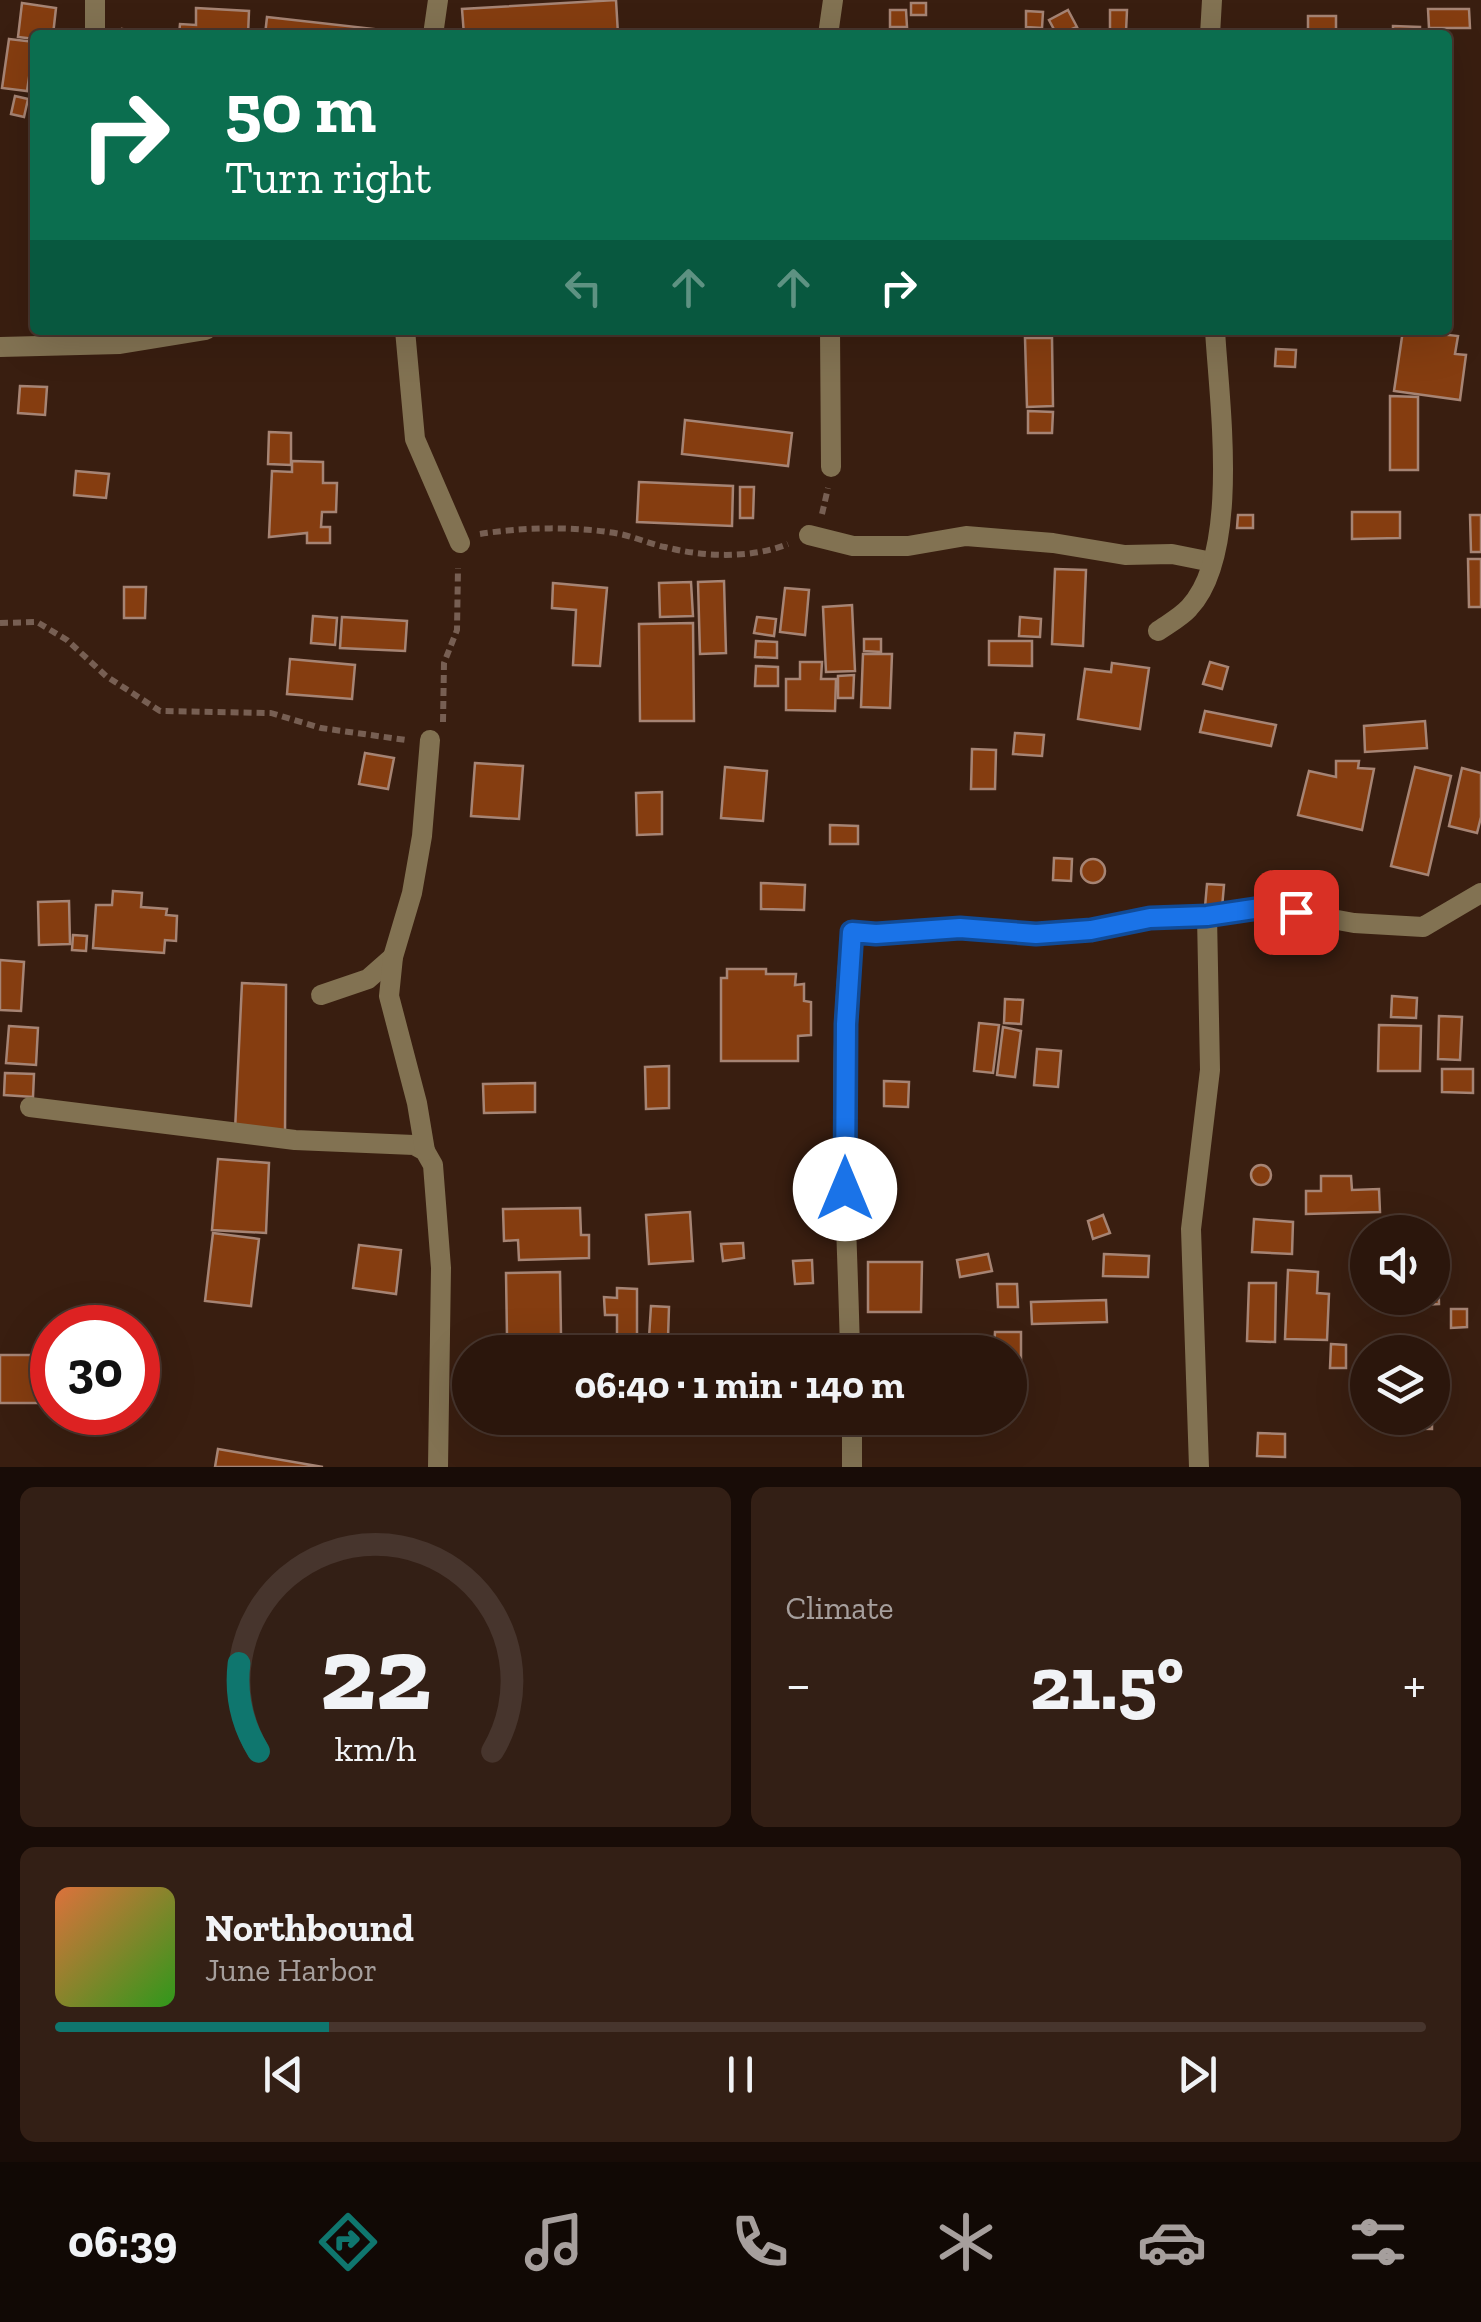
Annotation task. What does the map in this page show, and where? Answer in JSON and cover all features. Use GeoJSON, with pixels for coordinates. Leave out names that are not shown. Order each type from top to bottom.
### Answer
{"type":"FeatureCollection","features":[{"type":"Feature","properties":{"kind":"street"},"geometry":{"type":"LineString","coordinates":[[95,30],[96,0]]}},
{"type":"Feature","properties":{"kind":"street"},"geometry":{"type":"LineString","coordinates":[[434,30],[438,0]]}},
{"type":"Feature","properties":{"kind":"street"},"geometry":{"type":"LineString","coordinates":[[829,30],[834,0]]}},
{"type":"Feature","properties":{"kind":"street"},"geometry":{"type":"LineString","coordinates":[[1210,30],[1212,0]]}},
{"type":"Feature","properties":{"kind":"street"},"geometry":{"type":"LineString","coordinates":[[0,347],[120,344],[175,335]]}},
{"type":"Feature","properties":{"kind":"street"},"geometry":{"type":"LineString","coordinates":[[406,335],[415,439],[460,543]]}},
{"type":"Feature","properties":{"kind":"street"},"geometry":{"type":"LineString","coordinates":[[830,335],[831,467]]}},
{"type":"Feature","properties":{"kind":"street"},"geometry":{"type":"LineString","coordinates":[[1158,631],[1190,608],[1208,576],[1218,536],[1223,474],[1215,335]]}},
{"type":"Feature","properties":{"kind":"street"},"geometry":{"type":"LineString","coordinates":[[809,535],[853,546],[908,546],[966,536],[1053,543],[1125,555],[1172,554],[1212,562]]}},
{"type":"Feature","properties":{"kind":"street"},"geometry":{"type":"LineString","coordinates":[[430,740],[422,836],[412,893],[393,956],[389,996],[425,1151],[433,1165],[441,1268],[438,1467]]}},
{"type":"Feature","properties":{"kind":"street"},"geometry":{"type":"LineString","coordinates":[[850,1335],[845,1125],[852,932],[960,928],[1036,934],[1267,907],[1354,923],[1422,926],[1481,893]]}},
{"type":"Feature","properties":{"kind":"street"},"geometry":{"type":"LineString","coordinates":[[1199,1467],[1191,1229],[1210,1070],[1207,916]]}},
{"type":"Feature","properties":{"kind":"street"},"geometry":{"type":"LineString","coordinates":[[321,995],[368,979],[393,956]]}},
{"type":"Feature","properties":{"kind":"street"},"geometry":{"type":"LineString","coordinates":[[30,1108],[295,1140],[414,1145],[425,1151]]}},
{"type":"Feature","properties":{"kind":"street"},"geometry":{"type":"LineString","coordinates":[[852,1435],[852,1467]]}},
{"type":"Feature","properties":{"kind":"path"},"geometry":{"type":"LineString","coordinates":[[0,623],[38,622],[67,640],[106,676],[160,711],[270,713],[320,728],[419,742],[430,740],[442,724],[444,663],[456,640],[460,543],[467,536],[563,531],[619,534],[668,548],[722,555],[777,548],[809,535],[826,508],[831,467]]}},
{"type":"Feature","properties":{"kind":"building"},"geometry":{"type":"Polygon","coordinates":[[[616,0],[618,30],[464,30],[462,9],[616,0]]]}},
{"type":"Feature","properties":{"kind":"building"},"geometry":{"type":"Polygon","coordinates":[[[22,3],[56,8],[54,30],[30,30],[30,38],[18,37],[22,3]]]}},
{"type":"Feature","properties":{"kind":"building"},"geometry":{"type":"Polygon","coordinates":[[[911,3],[926,3],[926,15],[911,15],[911,3]]]}},
{"type":"Feature","properties":{"kind":"building"},"geometry":{"type":"Polygon","coordinates":[[[196,8],[249,11],[248,30],[179,30],[180,24],[196,25],[196,8]]]}},
{"type":"Feature","properties":{"kind":"building"},"geometry":{"type":"Polygon","coordinates":[[[1428,9],[1469,9],[1470,28],[1429,28],[1428,9]]]}},
{"type":"Feature","properties":{"kind":"building"},"geometry":{"type":"Polygon","coordinates":[[[890,10],[906,10],[907,27],[890,27],[890,10]]]}},
{"type":"Feature","properties":{"kind":"building"},"geometry":{"type":"Polygon","coordinates":[[[1068,10],[1077,27],[1054,30],[1049,20],[1068,10]]]}},
{"type":"Feature","properties":{"kind":"building"},"geometry":{"type":"Polygon","coordinates":[[[1110,10],[1127,10],[1126,30],[1110,30],[1110,10]]]}},
{"type":"Feature","properties":{"kind":"building"},"geometry":{"type":"Polygon","coordinates":[[[1026,11],[1043,12],[1042,28],[1026,27],[1026,11]]]}},
{"type":"Feature","properties":{"kind":"building"},"geometry":{"type":"Polygon","coordinates":[[[1308,16],[1336,16],[1336,30],[1308,30],[1308,16]]]}},
{"type":"Feature","properties":{"kind":"building"},"geometry":{"type":"Polygon","coordinates":[[[267,17],[383,30],[266,30],[267,17]]]}},
{"type":"Feature","properties":{"kind":"building"},"geometry":{"type":"Polygon","coordinates":[[[1393,26],[1420,27],[1420,30],[1393,30],[1393,26]]]}},
{"type":"Feature","properties":{"kind":"building"},"geometry":{"type":"Polygon","coordinates":[[[9,39],[30,41],[27,91],[2,88],[9,39]]]}},
{"type":"Feature","properties":{"kind":"building"},"geometry":{"type":"Polygon","coordinates":[[[15,96],[28,99],[24,117],[11,114],[15,96]]]}},
{"type":"Feature","properties":{"kind":"building"},"geometry":{"type":"Polygon","coordinates":[[[1402,335],[1458,336],[1455,354],[1466,355],[1460,400],[1394,391],[1402,335]]]}},
{"type":"Feature","properties":{"kind":"building"},"geometry":{"type":"Polygon","coordinates":[[[1025,338],[1052,338],[1053,406],[1027,407],[1025,338]]]}},
{"type":"Feature","properties":{"kind":"building"},"geometry":{"type":"Polygon","coordinates":[[[1276,349],[1296,350],[1295,367],[1275,366],[1276,349]]]}},
{"type":"Feature","properties":{"kind":"building"},"geometry":{"type":"Polygon","coordinates":[[[20,386],[47,387],[45,415],[18,413],[20,386]]]}},
{"type":"Feature","properties":{"kind":"building"},"geometry":{"type":"Polygon","coordinates":[[[1390,396],[1418,397],[1418,470],[1390,470],[1390,396]]]}},
{"type":"Feature","properties":{"kind":"building"},"geometry":{"type":"Polygon","coordinates":[[[1028,411],[1053,412],[1052,433],[1028,433],[1028,411]]]}},
{"type":"Feature","properties":{"kind":"building"},"geometry":{"type":"Polygon","coordinates":[[[685,420],[792,433],[788,466],[682,454],[685,420]]]}},
{"type":"Feature","properties":{"kind":"building"},"geometry":{"type":"Polygon","coordinates":[[[269,432],[291,433],[291,465],[268,464],[269,432]]]}},
{"type":"Feature","properties":{"kind":"building"},"geometry":{"type":"Polygon","coordinates":[[[292,461],[323,462],[323,483],[337,483],[336,512],[322,512],[321,527],[330,527],[330,543],[307,543],[307,533],[269,537],[272,471],[292,472],[292,461]]]}},
{"type":"Feature","properties":{"kind":"building"},"geometry":{"type":"Polygon","coordinates":[[[76,471],[109,474],[106,498],[74,495],[76,471]]]}},
{"type":"Feature","properties":{"kind":"building"},"geometry":{"type":"Polygon","coordinates":[[[639,482],[733,486],[732,526],[637,522],[639,482]]]}},
{"type":"Feature","properties":{"kind":"building"},"geometry":{"type":"Polygon","coordinates":[[[740,487],[754,487],[753,518],[740,518],[740,487]]]}},
{"type":"Feature","properties":{"kind":"building"},"geometry":{"type":"Polygon","coordinates":[[[1352,512],[1400,512],[1400,538],[1352,539],[1352,512]]]}},
{"type":"Feature","properties":{"kind":"building"},"geometry":{"type":"Polygon","coordinates":[[[1238,515],[1253,515],[1253,528],[1237,528],[1238,515]]]}},
{"type":"Feature","properties":{"kind":"building"},"geometry":{"type":"Polygon","coordinates":[[[1470,515],[1481,515],[1481,552],[1471,552],[1470,515]]]}},
{"type":"Feature","properties":{"kind":"building"},"geometry":{"type":"Polygon","coordinates":[[[1468,559],[1481,559],[1481,607],[1469,607],[1468,559]]]}},
{"type":"Feature","properties":{"kind":"building"},"geometry":{"type":"Polygon","coordinates":[[[1055,569],[1086,570],[1083,646],[1052,644],[1055,569]]]}},
{"type":"Feature","properties":{"kind":"building"},"geometry":{"type":"Polygon","coordinates":[[[724,581],[726,653],[700,654],[698,582],[724,581]]]}},
{"type":"Feature","properties":{"kind":"building"},"geometry":{"type":"Polygon","coordinates":[[[691,582],[693,616],[660,617],[659,583],[691,582]]]}},
{"type":"Feature","properties":{"kind":"building"},"geometry":{"type":"Polygon","coordinates":[[[553,583],[607,588],[600,666],[573,665],[576,610],[552,608],[553,583]]]}},
{"type":"Feature","properties":{"kind":"building"},"geometry":{"type":"Polygon","coordinates":[[[124,587],[146,587],[145,618],[124,618],[124,587]]]}},
{"type":"Feature","properties":{"kind":"building"},"geometry":{"type":"Polygon","coordinates":[[[785,588],[809,590],[805,635],[780,632],[785,588]]]}},
{"type":"Feature","properties":{"kind":"building"},"geometry":{"type":"Polygon","coordinates":[[[852,605],[855,671],[826,672],[823,607],[852,605]]]}},
{"type":"Feature","properties":{"kind":"building"},"geometry":{"type":"Polygon","coordinates":[[[313,616],[337,618],[335,645],[311,643],[313,616]]]}},
{"type":"Feature","properties":{"kind":"building"},"geometry":{"type":"Polygon","coordinates":[[[342,617],[407,621],[405,651],[340,648],[342,617]]]}},
{"type":"Feature","properties":{"kind":"building"},"geometry":{"type":"Polygon","coordinates":[[[757,617],[776,619],[774,636],[754,633],[757,617]]]}},
{"type":"Feature","properties":{"kind":"building"},"geometry":{"type":"Polygon","coordinates":[[[1020,617],[1041,619],[1040,637],[1019,636],[1020,617]]]}},
{"type":"Feature","properties":{"kind":"building"},"geometry":{"type":"Polygon","coordinates":[[[693,623],[694,721],[640,721],[639,624],[693,623]]]}},
{"type":"Feature","properties":{"kind":"building"},"geometry":{"type":"Polygon","coordinates":[[[864,639],[881,639],[881,652],[864,651],[864,639]]]}},
{"type":"Feature","properties":{"kind":"building"},"geometry":{"type":"Polygon","coordinates":[[[756,641],[777,642],[777,658],[755,657],[756,641]]]}},
{"type":"Feature","properties":{"kind":"building"},"geometry":{"type":"Polygon","coordinates":[[[989,641],[1032,641],[1032,666],[989,665],[989,641]]]}},
{"type":"Feature","properties":{"kind":"building"},"geometry":{"type":"Polygon","coordinates":[[[863,654],[892,654],[890,708],[861,707],[863,654]]]}},
{"type":"Feature","properties":{"kind":"building"},"geometry":{"type":"Polygon","coordinates":[[[290,659],[355,665],[352,699],[287,694],[290,659]]]}},
{"type":"Feature","properties":{"kind":"building"},"geometry":{"type":"Polygon","coordinates":[[[800,662],[822,662],[821,679],[836,679],[835,711],[786,710],[786,679],[800,679],[800,662]]]}},
{"type":"Feature","properties":{"kind":"building"},"geometry":{"type":"Polygon","coordinates":[[[1210,662],[1228,667],[1222,689],[1203,684],[1210,662]]]}},
{"type":"Feature","properties":{"kind":"building"},"geometry":{"type":"Polygon","coordinates":[[[1112,663],[1149,668],[1140,729],[1078,719],[1085,669],[1111,672],[1112,663]]]}},
{"type":"Feature","properties":{"kind":"building"},"geometry":{"type":"Polygon","coordinates":[[[756,666],[778,667],[778,686],[755,686],[756,666]]]}},
{"type":"Feature","properties":{"kind":"building"},"geometry":{"type":"Polygon","coordinates":[[[854,675],[853,698],[838,698],[838,676],[854,675]]]}},
{"type":"Feature","properties":{"kind":"building"},"geometry":{"type":"Polygon","coordinates":[[[1205,711],[1276,725],[1271,746],[1200,732],[1205,711]]]}},
{"type":"Feature","properties":{"kind":"building"},"geometry":{"type":"Polygon","coordinates":[[[1425,721],[1427,748],[1365,752],[1364,726],[1425,721]]]}},
{"type":"Feature","properties":{"kind":"building"},"geometry":{"type":"Polygon","coordinates":[[[1015,733],[1044,735],[1042,756],[1013,754],[1015,733]]]}},
{"type":"Feature","properties":{"kind":"building"},"geometry":{"type":"Polygon","coordinates":[[[972,749],[996,750],[995,789],[971,789],[972,749]]]}},
{"type":"Feature","properties":{"kind":"building"},"geometry":{"type":"Polygon","coordinates":[[[365,753],[394,758],[388,789],[359,784],[365,753]]]}},
{"type":"Feature","properties":{"kind":"building"},"geometry":{"type":"Polygon","coordinates":[[[1336,761],[1359,761],[1358,768],[1374,769],[1362,830],[1298,815],[1309,771],[1336,777],[1336,761]]]}},
{"type":"Feature","properties":{"kind":"building"},"geometry":{"type":"Polygon","coordinates":[[[475,763],[523,766],[519,819],[471,816],[475,763]]]}},
{"type":"Feature","properties":{"kind":"building"},"geometry":{"type":"Polygon","coordinates":[[[725,767],[767,771],[763,821],[721,818],[725,767]]]}},
{"type":"Feature","properties":{"kind":"building"},"geometry":{"type":"Polygon","coordinates":[[[1415,767],[1451,776],[1428,875],[1391,866],[1415,767]]]}},
{"type":"Feature","properties":{"kind":"building"},"geometry":{"type":"Polygon","coordinates":[[[1462,768],[1481,773],[1477,833],[1449,826],[1462,768]]]}},
{"type":"Feature","properties":{"kind":"building"},"geometry":{"type":"Polygon","coordinates":[[[662,792],[662,834],[637,835],[636,793],[662,792]]]}},
{"type":"Feature","properties":{"kind":"building"},"geometry":{"type":"Polygon","coordinates":[[[830,825],[858,826],[858,844],[830,844],[830,825]]]}},
{"type":"Feature","properties":{"kind":"building"},"geometry":{"type":"Polygon","coordinates":[[[1054,858],[1072,859],[1071,881],[1053,880],[1054,858]]]}},
{"type":"Feature","properties":{"kind":"building"},"geometry":{"type":"Polygon","coordinates":[[[1093,859],[1102,862],[1102,880],[1093,883],[1084,880],[1081,871],[1084,862],[1093,859]]]}},
{"type":"Feature","properties":{"kind":"building"},"geometry":{"type":"Polygon","coordinates":[[[761,883],[805,885],[804,910],[761,909],[761,883]]]}},
{"type":"Feature","properties":{"kind":"building"},"geometry":{"type":"Polygon","coordinates":[[[1207,884],[1224,885],[1222,908],[1205,907],[1207,884]]]}},
{"type":"Feature","properties":{"kind":"building"},"geometry":{"type":"Polygon","coordinates":[[[113,891],[142,893],[141,907],[167,909],[166,915],[177,916],[176,941],[165,940],[164,953],[93,948],[96,905],[112,905],[113,891]]]}},
{"type":"Feature","properties":{"kind":"building"},"geometry":{"type":"Polygon","coordinates":[[[69,901],[70,944],[39,945],[38,902],[69,901]]]}},
{"type":"Feature","properties":{"kind":"building"},"geometry":{"type":"Polygon","coordinates":[[[73,935],[87,936],[86,951],[72,950],[73,935]]]}},
{"type":"Feature","properties":{"kind":"building"},"geometry":{"type":"Polygon","coordinates":[[[0,960],[24,962],[21,1011],[0,1010],[0,960]]]}},
{"type":"Feature","properties":{"kind":"building"},"geometry":{"type":"Polygon","coordinates":[[[727,969],[796,974],[795,985],[804,984],[804,1001],[811,1002],[811,1035],[798,1036],[798,1061],[721,1061],[721,978],[727,978],[727,969]]]}},
{"type":"Feature","properties":{"kind":"building"},"geometry":{"type":"Polygon","coordinates":[[[242,983],[286,985],[285,1133],[235,1130],[242,983]]]}},
{"type":"Feature","properties":{"kind":"building"},"geometry":{"type":"Polygon","coordinates":[[[1392,996],[1417,998],[1416,1018],[1391,1017],[1392,996]]]}},
{"type":"Feature","properties":{"kind":"building"},"geometry":{"type":"Polygon","coordinates":[[[1005,999],[1023,1000],[1021,1024],[1004,1023],[1005,999]]]}},
{"type":"Feature","properties":{"kind":"building"},"geometry":{"type":"Polygon","coordinates":[[[1439,1016],[1462,1017],[1460,1060],[1438,1059],[1439,1016]]]}},
{"type":"Feature","properties":{"kind":"building"},"geometry":{"type":"Polygon","coordinates":[[[979,1023],[999,1025],[993,1073],[974,1071],[979,1023]]]}},
{"type":"Feature","properties":{"kind":"building"},"geometry":{"type":"Polygon","coordinates":[[[1379,1025],[1421,1026],[1420,1071],[1378,1071],[1379,1025]]]}},
{"type":"Feature","properties":{"kind":"building"},"geometry":{"type":"Polygon","coordinates":[[[9,1026],[38,1028],[36,1065],[6,1063],[9,1026]]]}},
{"type":"Feature","properties":{"kind":"building"},"geometry":{"type":"Polygon","coordinates":[[[1003,1027],[1021,1031],[1015,1077],[997,1075],[1003,1027]]]}},
{"type":"Feature","properties":{"kind":"building"},"geometry":{"type":"Polygon","coordinates":[[[1037,1049],[1061,1051],[1058,1087],[1034,1085],[1037,1049]]]}},
{"type":"Feature","properties":{"kind":"building"},"geometry":{"type":"Polygon","coordinates":[[[669,1066],[669,1108],[646,1109],[645,1067],[669,1066]]]}},
{"type":"Feature","properties":{"kind":"building"},"geometry":{"type":"Polygon","coordinates":[[[1442,1069],[1473,1069],[1473,1093],[1442,1092],[1442,1069]]]}},
{"type":"Feature","properties":{"kind":"building"},"geometry":{"type":"Polygon","coordinates":[[[5,1073],[34,1074],[33,1097],[4,1095],[5,1073]]]}},
{"type":"Feature","properties":{"kind":"building"},"geometry":{"type":"Polygon","coordinates":[[[884,1081],[909,1082],[908,1107],[884,1106],[884,1081]]]}},
{"type":"Feature","properties":{"kind":"building"},"geometry":{"type":"Polygon","coordinates":[[[535,1083],[535,1112],[484,1113],[483,1084],[535,1083]]]}},
{"type":"Feature","properties":{"kind":"building"},"geometry":{"type":"Polygon","coordinates":[[[218,1159],[269,1163],[266,1233],[212,1230],[218,1159]]]}},
{"type":"Feature","properties":{"kind":"building"},"geometry":{"type":"Polygon","coordinates":[[[1261,1165],[1271,1175],[1261,1185],[1251,1175],[1261,1165]]]}},
{"type":"Feature","properties":{"kind":"building"},"geometry":{"type":"Polygon","coordinates":[[[1321,1176],[1351,1176],[1352,1190],[1379,1189],[1380,1212],[1306,1214],[1306,1191],[1321,1191],[1321,1176]]]}},
{"type":"Feature","properties":{"kind":"building"},"geometry":{"type":"Polygon","coordinates":[[[580,1208],[581,1235],[589,1235],[589,1258],[519,1260],[518,1240],[504,1241],[503,1209],[580,1208]]]}},
{"type":"Feature","properties":{"kind":"building"},"geometry":{"type":"Polygon","coordinates":[[[690,1212],[693,1261],[649,1264],[646,1215],[690,1212]]]}},
{"type":"Feature","properties":{"kind":"building"},"geometry":{"type":"Polygon","coordinates":[[[1103,1215],[1110,1233],[1093,1239],[1088,1221],[1103,1215]]]}},
{"type":"Feature","properties":{"kind":"building"},"geometry":{"type":"Polygon","coordinates":[[[1254,1219],[1293,1222],[1292,1254],[1252,1252],[1254,1219]]]}},
{"type":"Feature","properties":{"kind":"building"},"geometry":{"type":"Polygon","coordinates":[[[213,1233],[259,1239],[251,1306],[205,1301],[213,1233]]]}},
{"type":"Feature","properties":{"kind":"building"},"geometry":{"type":"Polygon","coordinates":[[[743,1243],[744,1258],[723,1261],[721,1244],[743,1243]]]}},
{"type":"Feature","properties":{"kind":"building"},"geometry":{"type":"Polygon","coordinates":[[[359,1245],[401,1250],[396,1294],[353,1288],[359,1245]]]}},
{"type":"Feature","properties":{"kind":"building"},"geometry":{"type":"Polygon","coordinates":[[[988,1254],[992,1271],[960,1277],[957,1260],[988,1254]]]}},
{"type":"Feature","properties":{"kind":"building"},"geometry":{"type":"Polygon","coordinates":[[[1104,1254],[1149,1256],[1148,1277],[1103,1276],[1104,1254]]]}},
{"type":"Feature","properties":{"kind":"building"},"geometry":{"type":"Polygon","coordinates":[[[812,1260],[813,1283],[795,1284],[793,1261],[812,1260]]]}},
{"type":"Feature","properties":{"kind":"building"},"geometry":{"type":"Polygon","coordinates":[[[868,1262],[922,1262],[921,1312],[868,1312],[868,1262]]]}},
{"type":"Feature","properties":{"kind":"building"},"geometry":{"type":"Polygon","coordinates":[[[1288,1270],[1318,1272],[1317,1293],[1329,1294],[1327,1340],[1285,1339],[1288,1270]]]}},
{"type":"Feature","properties":{"kind":"building"},"geometry":{"type":"Polygon","coordinates":[[[560,1272],[561,1335],[507,1335],[506,1273],[560,1272]]]}},
{"type":"Feature","properties":{"kind":"building"},"geometry":{"type":"Polygon","coordinates":[[[1249,1283],[1276,1283],[1275,1342],[1247,1341],[1249,1283]]]}},
{"type":"Feature","properties":{"kind":"building"},"geometry":{"type":"Polygon","coordinates":[[[997,1284],[1017,1284],[1018,1307],[998,1307],[997,1284]]]}},
{"type":"Feature","properties":{"kind":"building"},"geometry":{"type":"Polygon","coordinates":[[[617,1288],[637,1289],[637,1335],[617,1335],[617,1315],[605,1315],[604,1297],[617,1298],[617,1288]]]}},
{"type":"Feature","properties":{"kind":"building"},"geometry":{"type":"Polygon","coordinates":[[[1106,1300],[1107,1322],[1032,1324],[1031,1302],[1106,1300]]]}},
{"type":"Feature","properties":{"kind":"building"},"geometry":{"type":"Polygon","coordinates":[[[651,1306],[669,1307],[668,1335],[649,1335],[651,1306]]]}},
{"type":"Feature","properties":{"kind":"building"},"geometry":{"type":"Polygon","coordinates":[[[1451,1309],[1467,1309],[1467,1327],[1451,1328],[1451,1309]]]}},
{"type":"Feature","properties":{"kind":"building"},"geometry":{"type":"Polygon","coordinates":[[[995,1332],[1021,1332],[1021,1335],[995,1332]]]}},
{"type":"Feature","properties":{"kind":"building"},"geometry":{"type":"Polygon","coordinates":[[[1331,1344],[1346,1345],[1346,1368],[1330,1368],[1331,1344]]]}},
{"type":"Feature","properties":{"kind":"building"},"geometry":{"type":"Polygon","coordinates":[[[0,1355],[30,1355],[30,1403],[0,1403],[0,1355]]]}},
{"type":"Feature","properties":{"kind":"building"},"geometry":{"type":"Polygon","coordinates":[[[1258,1433],[1285,1434],[1285,1457],[1257,1456],[1258,1433]]]}},
{"type":"Feature","properties":{"kind":"building"},"geometry":{"type":"Polygon","coordinates":[[[218,1449],[323,1467],[215,1467],[218,1449]]]}},
{"type":"Feature","properties":{"kind":"route"},"geometry":{"type":"LineString","coordinates":[[845,1189],[846,1024],[852,932],[960,928],[1036,934],[1267,907],[1296,912]]}}]}
